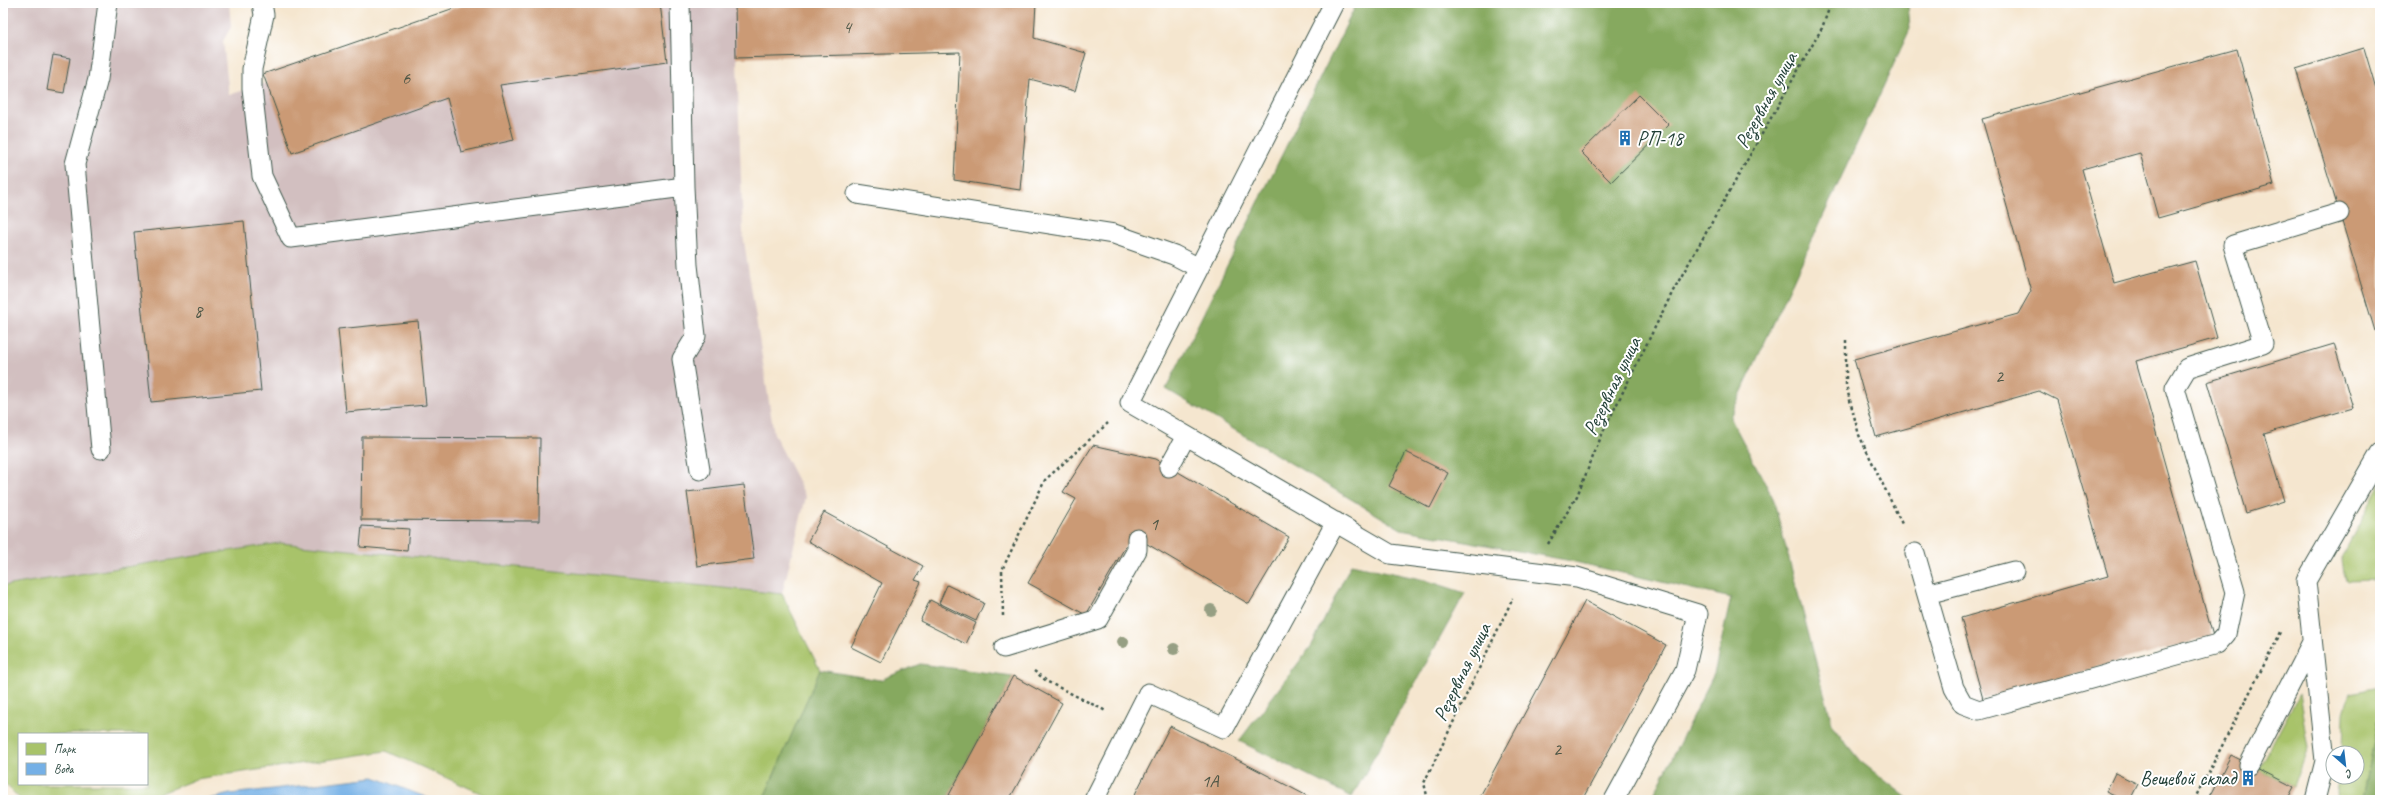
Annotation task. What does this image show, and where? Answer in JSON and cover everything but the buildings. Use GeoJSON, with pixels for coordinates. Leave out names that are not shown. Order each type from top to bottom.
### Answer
{"type":"FeatureCollection","features":[{"type":"Feature","properties":{"kind":"lane"},"geometry":{"type":"LineString","coordinates":[[101,449],[75,164],[98,79],[108,3]]}},
{"type":"Feature","properties":{"kind":"lane"},"geometry":{"type":"LineString","coordinates":[[262,3],[264,15],[252,69],[252,88],[262,176],[291,238],[684,188]]}},
{"type":"Feature","properties":{"kind":"lane"},"geometry":{"type":"LineString","coordinates":[[680,3],[684,188],[688,265],[696,336],[682,359],[700,470]]}},
{"type":"Feature","properties":{"kind":"lane"},"geometry":{"type":"LineString","coordinates":[[1334,3],[1130,403],[1390,554],[1526,572],[1577,577],[1698,614],[1685,670],[1614,800]]}},
{"type":"Feature","properties":{"kind":"lane"},"geometry":{"type":"LineString","coordinates":[[857,194],[1114,234],[1174,255],[1199,268]]}},
{"type":"Feature","properties":{"kind":"lane"},"geometry":{"type":"LineString","coordinates":[[1915,553],[1954,688],[1963,704],[1979,710],[2217,644],[2226,634],[2235,592],[2175,388],[2187,368],[2263,344],[2233,245],[2339,213]]}},
{"type":"Feature","properties":{"kind":"lane"},"geometry":{"type":"LineString","coordinates":[[1169,467],[1186,436]]}},
{"type":"Feature","properties":{"kind":"lane"},"geometry":{"type":"LineString","coordinates":[[2315,800],[2325,761],[2306,582],[2380,453]]}},
{"type":"Feature","properties":{"kind":"lane"},"geometry":{"type":"LineString","coordinates":[[1094,800],[1131,724],[1148,693],[1224,728],[1336,522]]}},
{"type":"Feature","properties":{"kind":"lane"},"geometry":{"type":"LineString","coordinates":[[1004,648],[1098,619],[1137,550],[1137,538]]}},
{"type":"Feature","properties":{"kind":"lane"},"geometry":{"type":"LineString","coordinates":[[1927,594],[2014,571]]}},
{"type":"Feature","properties":{"kind":"lane"},"geometry":{"type":"LineString","coordinates":[[2249,765],[2312,642]]}},
{"type":"Feature","properties":{"kind":"path","name":"Резервная улица"},"geometry":{"type":"LineString","coordinates":[[1428,800],[1424,783],[1526,572],[1555,534],[1577,496],[1603,432],[1674,291],[1822,28],[1831,3]]}},
{"type":"Feature","properties":{"kind":"path"},"geometry":{"type":"LineString","coordinates":[[1846,340],[1846,385],[1859,435],[1915,553]]}},
{"type":"Feature","properties":{"kind":"path"},"geometry":{"type":"LineString","coordinates":[[1130,403],[1044,480],[1002,570],[1004,648],[1048,682],[1131,724]]}},
{"type":"Feature","properties":{"kind":"path"},"geometry":{"type":"LineString","coordinates":[[2194,800],[2281,631]]}},
{"type":"Feature","properties":{"kind":"shaded area"},"geometry":{"type":"Polygon","coordinates":[[[3,3],[84,3],[85,6],[111,3],[229,3],[231,27],[223,41],[229,95],[266,83],[263,74],[460,6],[478,3],[735,3],[743,235],[774,434],[806,497],[782,594],[280,543],[3,586],[3,3]]]}},
{"type":"Feature","properties":{"kind":"green space"},"geometry":{"type":"Polygon","coordinates":[[[1357,3],[1908,3],[1910,29],[1730,417],[1773,498],[1833,727],[1860,761],[1910,800],[1651,800],[1714,674],[1731,598],[1566,560],[1401,529],[1166,389],[1357,3]]]}},
{"type":"Feature","properties":{"kind":"green space"},"geometry":{"type":"Polygon","coordinates":[[[2380,484],[2378,580],[2347,581],[2343,574],[2341,559],[2380,484]]]}},
{"type":"Feature","properties":{"kind":"green space"},"geometry":{"type":"Polygon","coordinates":[[[2380,501],[2380,800],[2363,800],[2378,718],[2380,501]]]}},
{"type":"Feature","properties":{"kind":"green space"},"geometry":{"type":"Polygon","coordinates":[[[280,543],[782,594],[820,670],[763,800],[496,800],[386,751],[196,779],[144,800],[21,800],[3,782],[3,586],[280,543]]]}},
{"type":"Feature","properties":{"kind":"green space"},"geometry":{"type":"Polygon","coordinates":[[[1351,564],[1425,580],[1465,593],[1352,797],[1239,741],[1312,645],[1351,564]]]}},
{"type":"Feature","properties":{"kind":"green space"},"geometry":{"type":"Polygon","coordinates":[[[920,664],[1013,676],[949,795],[958,800],[763,800],[820,670],[880,680],[920,664]]]}},
{"type":"Feature","properties":{"kind":"green space"},"geometry":{"type":"Polygon","coordinates":[[[2378,687],[2378,718],[2363,800],[2335,800],[2338,785],[2365,785],[2365,745],[2343,745],[2344,713],[2350,693],[2378,687]]]}},
{"type":"Feature","properties":{"kind":"green space"},"geometry":{"type":"Polygon","coordinates":[[[2299,694],[2308,748],[2294,787],[2259,769],[2299,694]]]}},
{"type":"Feature","properties":{"kind":"water"},"geometry":{"type":"Polygon","coordinates":[[[374,777],[433,800],[205,800],[230,794],[374,777]]]}},
{"type":"Feature","properties":{"kind":"place","name":"РП-18"},"geometry":{"type":"Point","coordinates":[1625,138]}},
{"type":"Feature","properties":{"kind":"place","name":"Вещевой склад"},"geometry":{"type":"Point","coordinates":[2248,778]}}]}
